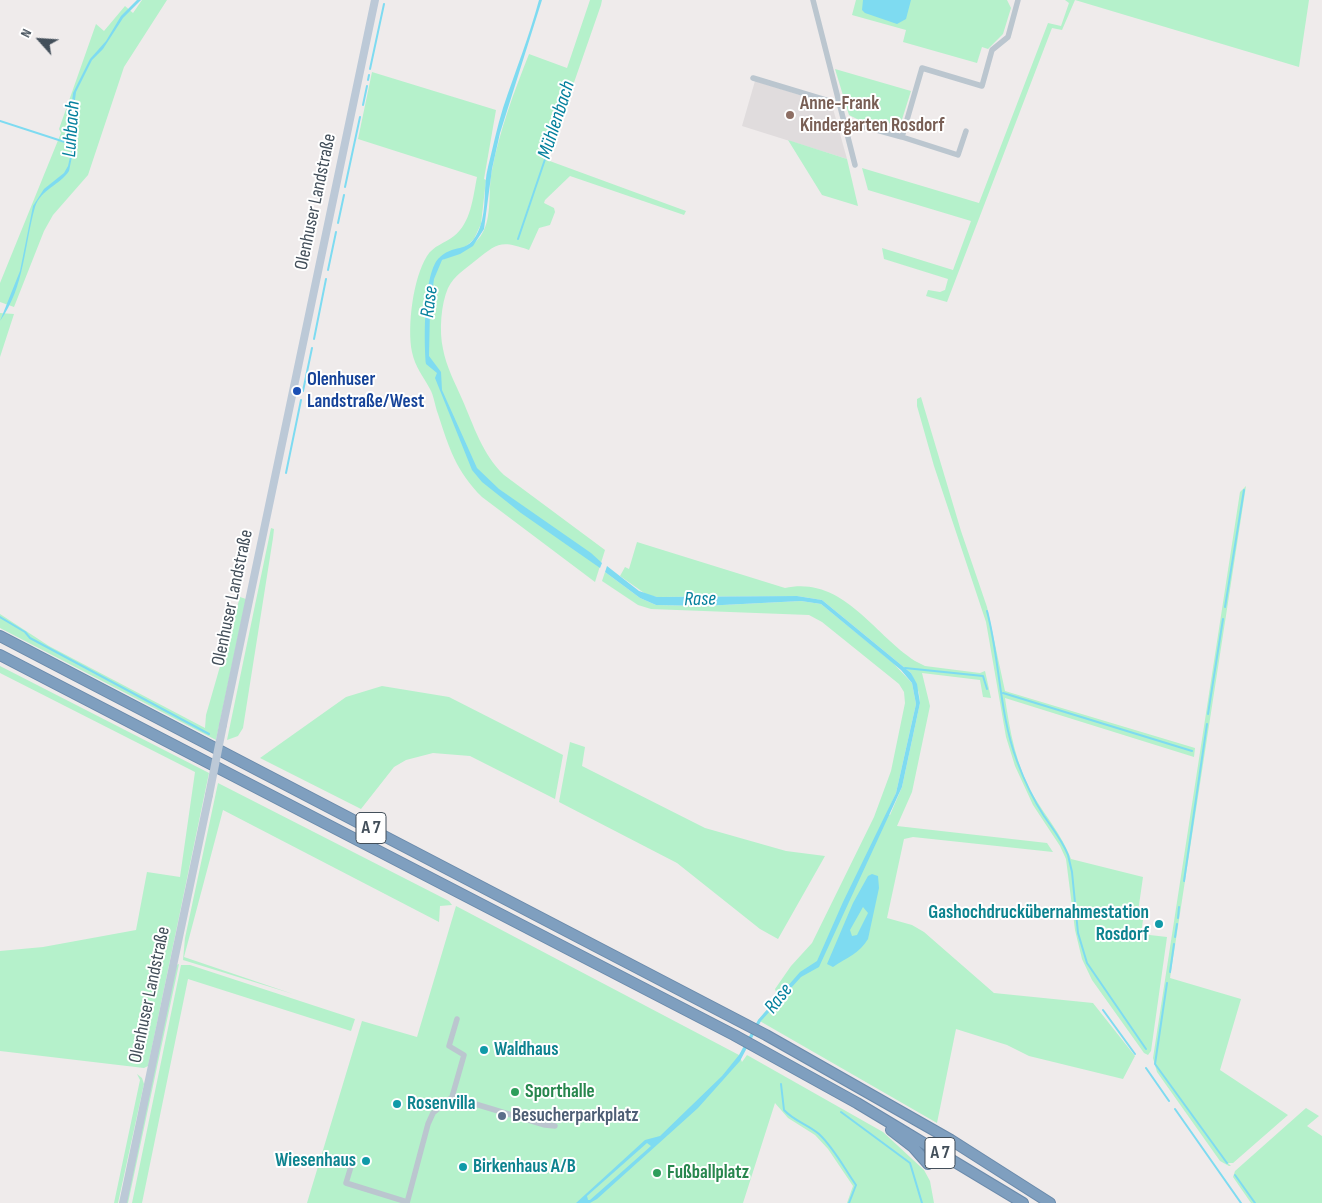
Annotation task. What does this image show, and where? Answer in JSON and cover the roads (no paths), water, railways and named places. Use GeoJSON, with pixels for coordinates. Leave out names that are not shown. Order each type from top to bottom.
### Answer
{"type":"FeatureCollection","features":[{"type":"Feature","properties":{"kind":"highway","name":"A 7"},"geometry":{"type":"LineString","coordinates":[[0,636],[766,1035],[950,1140],[1050,1203]]}},
{"type":"Feature","properties":{"kind":"highway","name":"A 7"},"geometry":{"type":"LineString","coordinates":[[0,655],[734,1035],[857,1103],[1023,1203]]}},
{"type":"Feature","properties":{"kind":"highway"},"geometry":{"type":"LineString","coordinates":[[857,1103],[913,1147],[928,1164]]}},
{"type":"Feature","properties":{"kind":"street","name":"Olenhuser Landstraße"},"geometry":{"type":"LineString","coordinates":[[123,1203],[375,0]]}},
{"type":"Feature","properties":{"kind":"street"},"geometry":{"type":"LineString","coordinates":[[814,0],[855,166]]}},
{"type":"Feature","properties":{"kind":"street"},"geometry":{"type":"LineString","coordinates":[[902,137],[922,68],[982,86],[992,50],[1008,36],[1018,0]]}},
{"type":"Feature","properties":{"kind":"street"},"geometry":{"type":"LineString","coordinates":[[753,78],[839,104]]}},
{"type":"Feature","properties":{"kind":"street"},"geometry":{"type":"LineString","coordinates":[[846,131],[862,126],[958,155],[966,130]]}},
{"type":"Feature","properties":{"kind":"street"},"geometry":{"type":"LineString","coordinates":[[353,1160],[346,1183],[407,1203],[430,1119],[435,1111],[452,1097],[464,1055],[449,1046],[457,1019]]}},
{"type":"Feature","properties":{"kind":"street"},"geometry":{"type":"LineString","coordinates":[[452,1097],[545,1125],[555,1126]]}},
{"type":"Feature","properties":{"kind":"water","name":"Luhbach"},"geometry":{"type":"Polygon","coordinates":[[[137,0],[141,0],[123,18],[103,49],[92,60],[76,92],[72,122],[75,142],[69,171],[61,180],[46,191],[35,207],[19,280],[8,308],[0,321],[20,271],[33,206],[44,189],[64,173],[68,166],[72,148],[70,119],[73,93],[90,59],[106,41],[121,16],[137,0]]]}},
{"type":"Feature","properties":{"kind":"water","name":"Rase"},"geometry":{"type":"Polygon","coordinates":[[[539,0],[542,0],[500,133],[492,169],[484,229],[473,246],[460,254],[442,260],[434,279],[430,309],[429,356],[441,372],[442,390],[477,468],[499,489],[591,553],[602,563],[600,568],[521,513],[482,482],[472,470],[435,378],[437,373],[426,364],[426,308],[430,277],[434,265],[440,257],[472,242],[480,227],[484,212],[487,174],[499,122],[539,0]]]}},
{"type":"Feature","properties":{"kind":"water"},"geometry":{"type":"Polygon","coordinates":[[[863,0],[911,0],[906,19],[897,24],[865,13],[862,10],[863,0]]]}},
{"type":"Feature","properties":{"kind":"water","name":"Rase"},"geometry":{"type":"Polygon","coordinates":[[[607,566],[639,591],[657,597],[797,596],[822,600],[911,673],[917,684],[920,703],[902,787],[819,967],[801,977],[761,1021],[740,1061],[698,1108],[597,1199],[590,1203],[576,1203],[645,1140],[660,1136],[722,1076],[739,1055],[758,1020],[800,972],[817,961],[843,902],[896,793],[916,704],[912,683],[901,670],[821,604],[801,601],[703,606],[656,605],[640,598],[605,572],[607,566]],[[647,1143],[587,1196],[588,1200],[590,1200],[651,1146],[647,1143]]]}},
{"type":"Feature","properties":{"kind":"water"},"geometry":{"type":"Polygon","coordinates":[[[872,874],[878,876],[879,888],[868,939],[857,952],[833,967],[827,964],[853,903],[868,876],[872,874]],[[863,907],[850,930],[852,936],[857,935],[868,913],[863,907]]]}},
{"type":"Feature","properties":{"kind":"waterway"},"geometry":{"type":"LineString","coordinates":[[370,69],[384,4]]}},
{"type":"Feature","properties":{"kind":"waterway"},"geometry":{"type":"LineString","coordinates":[[368,80],[369,75]]}},
{"type":"Feature","properties":{"kind":"waterway"},"geometry":{"type":"LineString","coordinates":[[363,105],[367,86]]}},
{"type":"Feature","properties":{"kind":"waterway"},"geometry":{"type":"LineString","coordinates":[[345,187],[360,117]]}},
{"type":"Feature","properties":{"kind":"waterway","name":"Mühlenbach"},"geometry":{"type":"LineString","coordinates":[[518,239],[559,118]]}},
{"type":"Feature","properties":{"kind":"waterway","name":"Luhbach"},"geometry":{"type":"LineString","coordinates":[[0,121],[74,145]]}},
{"type":"Feature","properties":{"kind":"waterway"},"geometry":{"type":"LineString","coordinates":[[338,223],[344,195]]}},
{"type":"Feature","properties":{"kind":"waterway"},"geometry":{"type":"LineString","coordinates":[[328,270],[336,232]]}},
{"type":"Feature","properties":{"kind":"waterway"},"geometry":{"type":"LineString","coordinates":[[314,339],[326,279]]}},
{"type":"Feature","properties":{"kind":"waterway"},"geometry":{"type":"LineString","coordinates":[[303,391],[312,348]]}},
{"type":"Feature","properties":{"kind":"waterway"},"geometry":{"type":"LineString","coordinates":[[286,473],[301,400]]}},
{"type":"Feature","properties":{"kind":"waterway"},"geometry":{"type":"LineString","coordinates":[[1225,607],[1244,490]]}},
{"type":"Feature","properties":{"kind":"waterway"},"geometry":{"type":"LineString","coordinates":[[987,611],[1011,743],[1032,796],[1060,839],[1068,855],[1072,872],[1078,933],[1087,963],[1146,1049]]}},
{"type":"Feature","properties":{"kind":"waterway"},"geometry":{"type":"LineString","coordinates":[[0,617],[25,632],[30,638],[209,734]]}},
{"type":"Feature","properties":{"kind":"waterway"},"geometry":{"type":"LineString","coordinates":[[1208,714],[1223,619]]}},
{"type":"Feature","properties":{"kind":"waterway"},"geometry":{"type":"LineString","coordinates":[[905,668],[983,676],[987,689]]}},
{"type":"Feature","properties":{"kind":"waterway"},"geometry":{"type":"LineString","coordinates":[[1003,693],[1192,751]]}},
{"type":"Feature","properties":{"kind":"waterway"},"geometry":{"type":"LineString","coordinates":[[1184,881],[1207,724]]}},
{"type":"Feature","properties":{"kind":"waterway"},"geometry":{"type":"LineString","coordinates":[[1178,918],[1179,907]]}},
{"type":"Feature","properties":{"kind":"waterway"},"geometry":{"type":"LineString","coordinates":[[1175,937],[1177,924]]}},
{"type":"Feature","properties":{"kind":"waterway"},"geometry":{"type":"LineString","coordinates":[[1170,972],[1174,944]]}},
{"type":"Feature","properties":{"kind":"waterway"},"geometry":{"type":"LineString","coordinates":[[1167,983],[1155,1064],[1227,1163]]}},
{"type":"Feature","properties":{"kind":"waterway"},"geometry":{"type":"LineString","coordinates":[[1103,1010],[1135,1054]]}},
{"type":"Feature","properties":{"kind":"waterway"},"geometry":{"type":"LineString","coordinates":[[1146,1068],[1169,1101]]}},
{"type":"Feature","properties":{"kind":"waterway"},"geometry":{"type":"LineString","coordinates":[[781,1084],[784,1110],[819,1134],[834,1152],[856,1185],[849,1203]]}},
{"type":"Feature","properties":{"kind":"waterway"},"geometry":{"type":"LineString","coordinates":[[1175,1109],[1241,1203]]}},
{"type":"Feature","properties":{"kind":"waterway"},"geometry":{"type":"LineString","coordinates":[[841,1112],[910,1163],[922,1203]]}},
{"type":"Feature","properties":{"kind":"waterway"},"geometry":{"type":"LineString","coordinates":[[1235,1175],[1255,1203]]}},
{"type":"Feature","properties":{"kind":"place","name":"Anne-Frank Kindergarten Rosdorf"},"geometry":{"type":"Point","coordinates":[790,115]}},
{"type":"Feature","properties":{"kind":"place","name":"Olenhuser Landstraße/West"},"geometry":{"type":"Point","coordinates":[297,391]}},
{"type":"Feature","properties":{"kind":"place","name":"Gashochdruckübernahmestation Rosdorf"},"geometry":{"type":"Point","coordinates":[1159,924]}},
{"type":"Feature","properties":{"kind":"place","name":"Waldhaus"},"geometry":{"type":"Point","coordinates":[484,1050]}},
{"type":"Feature","properties":{"kind":"place","name":"Sporthalle"},"geometry":{"type":"Point","coordinates":[515,1092]}},
{"type":"Feature","properties":{"kind":"place","name":"Rosenvilla"},"geometry":{"type":"Point","coordinates":[397,1104]}},
{"type":"Feature","properties":{"kind":"place","name":"Besucherparkplatz"},"geometry":{"type":"Point","coordinates":[502,1116]}},
{"type":"Feature","properties":{"kind":"place","name":"Wiesenhaus"},"geometry":{"type":"Point","coordinates":[366,1161]}},
{"type":"Feature","properties":{"kind":"place","name":"Birkenhaus A/B"},"geometry":{"type":"Point","coordinates":[463,1167]}},
{"type":"Feature","properties":{"kind":"place","name":"Fußballplatz"},"geometry":{"type":"Point","coordinates":[657,1173]}}]}
